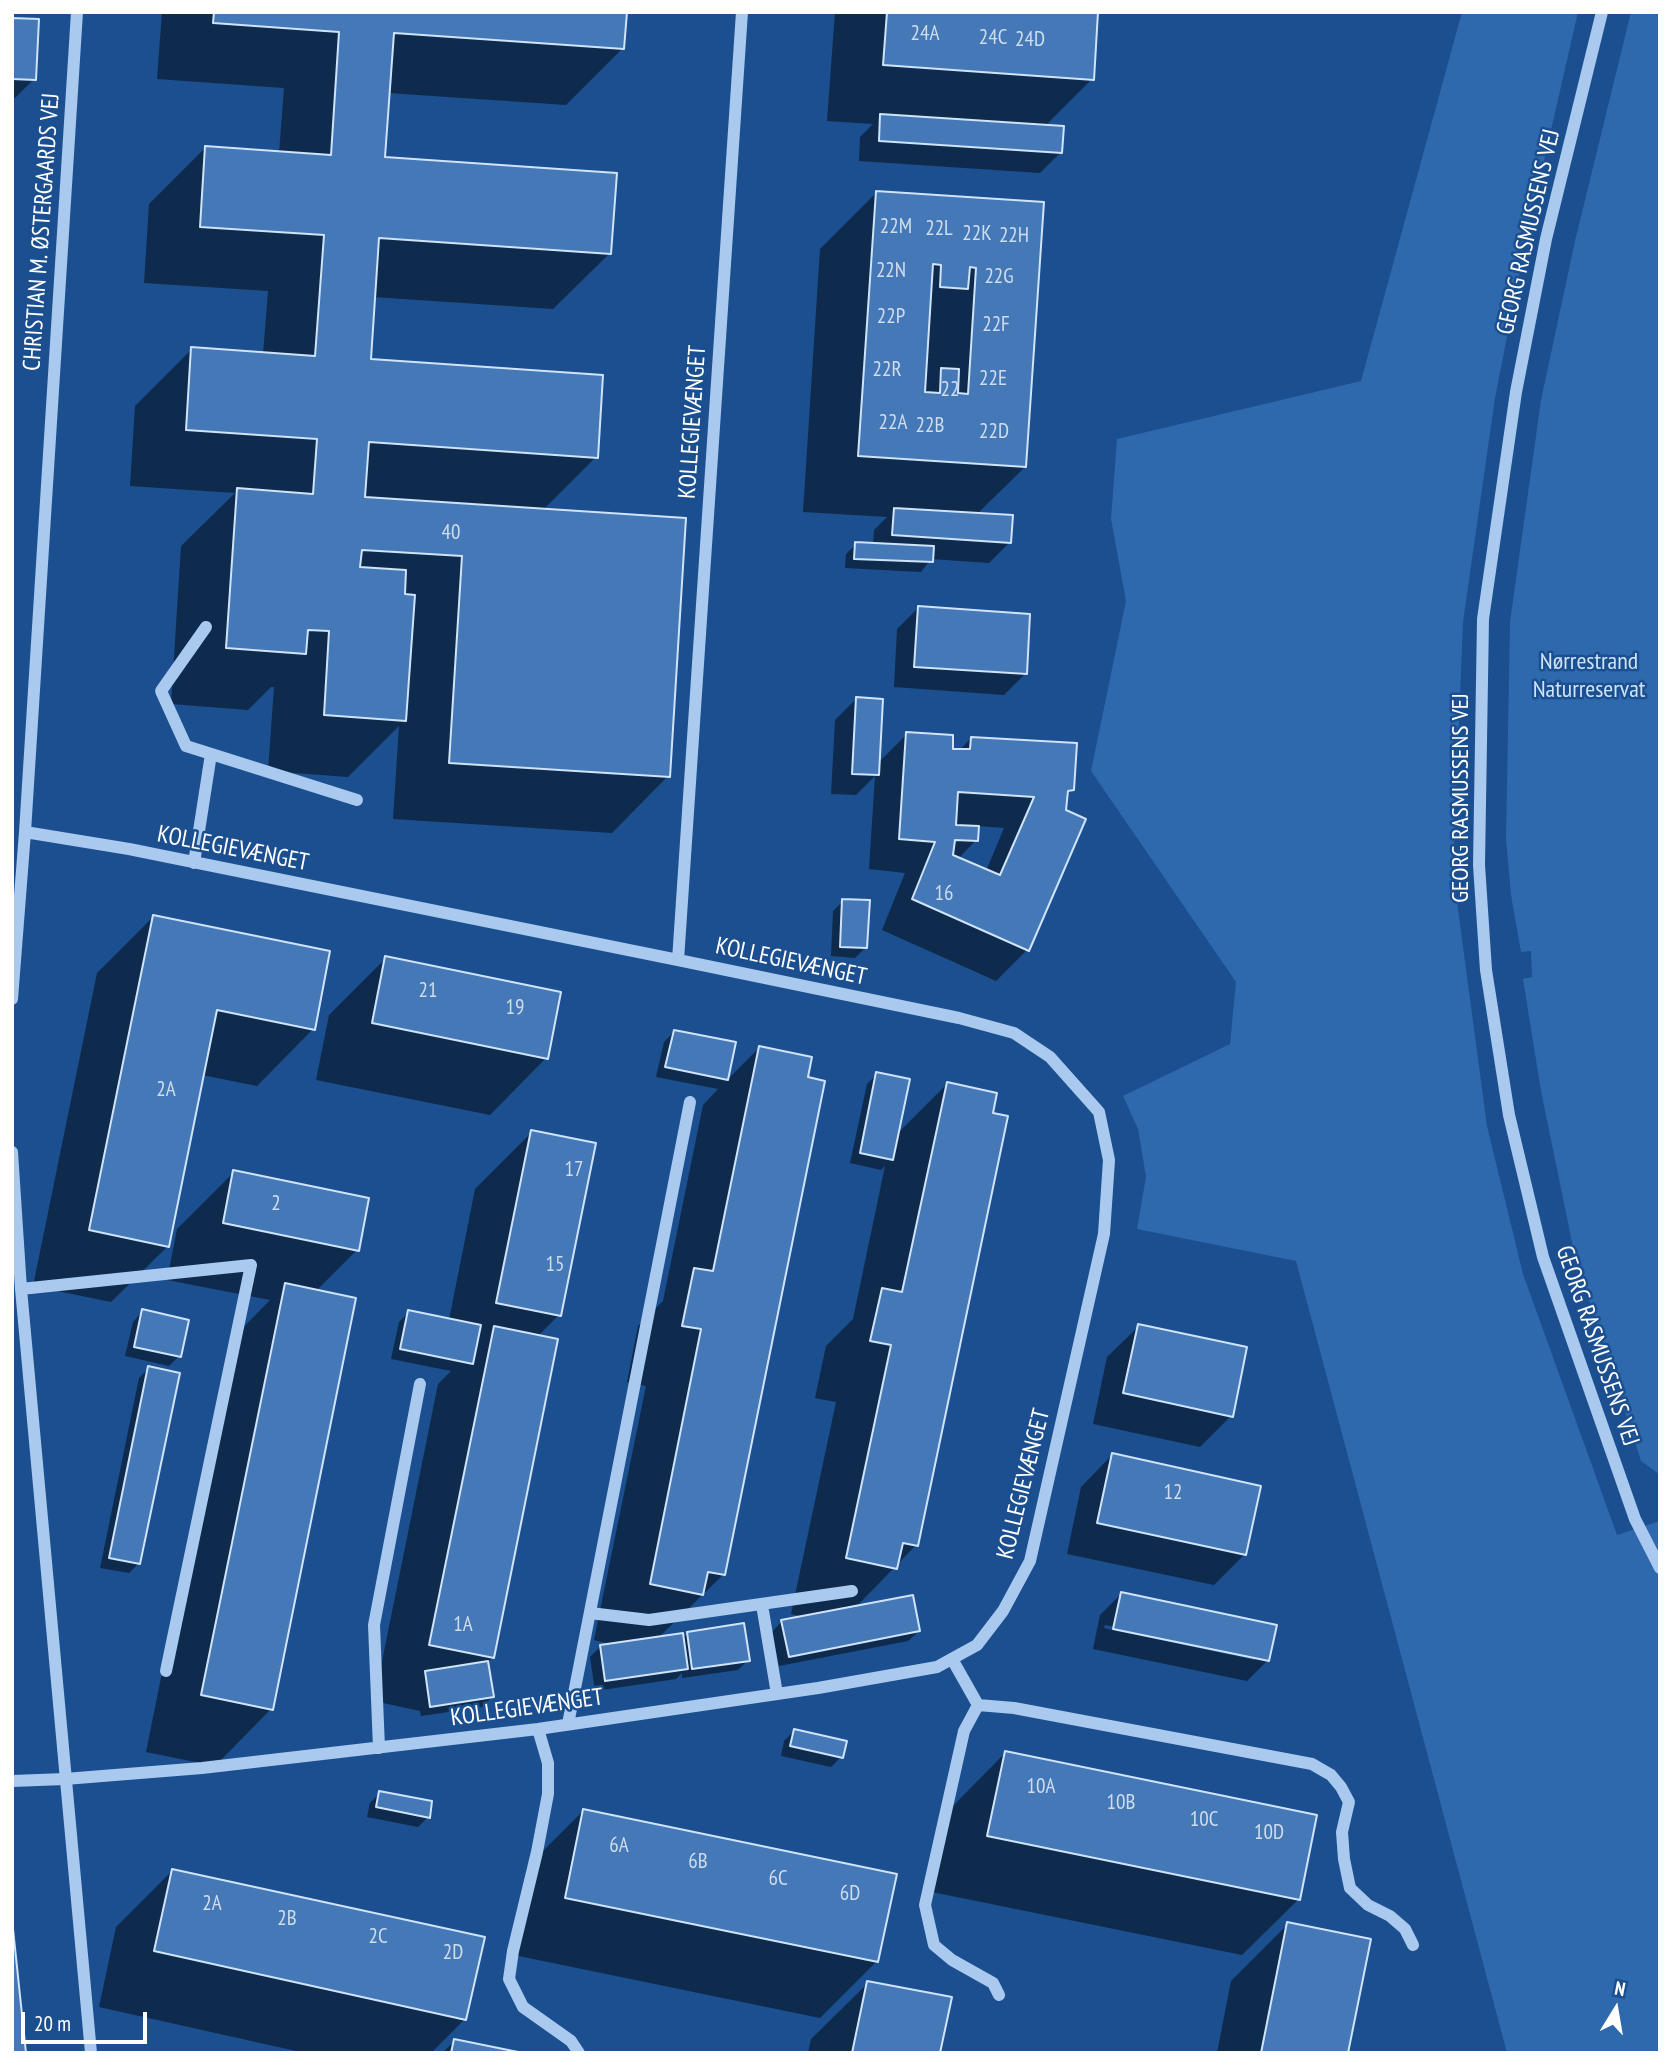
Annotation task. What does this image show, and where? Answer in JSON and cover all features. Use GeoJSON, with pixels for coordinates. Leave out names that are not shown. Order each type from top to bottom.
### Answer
{"type":"FeatureCollection","features":[{"type":"Feature","properties":{"kind":"street","name":"CHRISTIAN M. ØSTERGAARDS VEJ"},"geometry":{"type":"LineString","coordinates":[[12,999],[77,12]]}},
{"type":"Feature","properties":{"kind":"street","name":"KOLLEGIEVÆNGET"},"geometry":{"type":"LineString","coordinates":[[678,960],[743,12]]}},
{"type":"Feature","properties":{"kind":"street","name":"GEORG RASMUSSENS VEJ"},"geometry":{"type":"LineString","coordinates":[[1602,12],[1544,252],[1516,392],[1483,619],[1479,866],[1486,970],[1509,1115],[1543,1257],[1635,1519],[1660,1568]]}},
{"type":"Feature","properties":{"kind":"street"},"geometry":{"type":"LineString","coordinates":[[206,627],[161,691],[186,746],[357,800]]}},
{"type":"Feature","properties":{"kind":"street"},"geometry":{"type":"LineString","coordinates":[[194,863],[211,754]]}},
{"type":"Feature","properties":{"kind":"street","name":"KOLLEGIEVÆNGET"},"geometry":{"type":"LineString","coordinates":[[25,832],[129,849],[678,960],[959,1018],[1014,1034],[1050,1057],[1099,1112],[1109,1160],[1104,1234],[1030,1562],[1003,1611],[977,1645],[937,1667],[568,1724],[202,1768],[65,1779]]}},
{"type":"Feature","properties":{"kind":"street"},"geometry":{"type":"LineString","coordinates":[[568,1724],[690,1102]]}},
{"type":"Feature","properties":{"kind":"street"},"geometry":{"type":"LineString","coordinates":[[12,1152],[21,1289],[91,2053]]}},
{"type":"Feature","properties":{"kind":"street"},"geometry":{"type":"LineString","coordinates":[[21,1289],[251,1265],[166,1671]]}},
{"type":"Feature","properties":{"kind":"street"},"geometry":{"type":"LineString","coordinates":[[379,1748],[374,1625],[420,1384]]}},
{"type":"Feature","properties":{"kind":"street"},"geometry":{"type":"LineString","coordinates":[[590,1613],[649,1620],[852,1591]]}},
{"type":"Feature","properties":{"kind":"street"},"geometry":{"type":"LineString","coordinates":[[762,1605],[778,1693]]}},
{"type":"Feature","properties":{"kind":"street"},"geometry":{"type":"LineString","coordinates":[[952,1659],[978,1705]]}},
{"type":"Feature","properties":{"kind":"street"},"geometry":{"type":"LineString","coordinates":[[978,1705],[1014,1708],[1312,1765],[1331,1774],[1342,1787],[1349,1802],[1342,1832],[1350,1888],[1368,1905],[1390,1916],[1405,1929],[1413,1945]]}},
{"type":"Feature","properties":{"kind":"street"},"geometry":{"type":"LineString","coordinates":[[978,1705],[964,1731],[925,1905],[934,1945],[951,1960],[993,1983],[999,1995]]}},
{"type":"Feature","properties":{"kind":"street"},"geometry":{"type":"LineString","coordinates":[[538,1728],[548,1763],[548,1794],[509,1979],[523,2007],[571,2041],[579,2053]]}},
{"type":"Feature","properties":{"kind":"street"},"geometry":{"type":"LineString","coordinates":[[12,1781],[65,1779]]}},
{"type":"Feature","properties":{"kind":"green space"},"geometry":{"type":"Polygon","coordinates":[[[1462,12],[1578,12],[1527,235],[1495,398],[1463,622],[1453,872],[1487,1126],[1523,1274],[1617,1535],[1660,1521],[1660,2053],[1507,2053],[1296,1261],[1137,1229],[1146,1177],[1138,1129],[1123,1096],[1230,1044],[1236,982],[1091,771],[1126,601],[1111,519],[1117,439],[1361,381],[1462,12]]]}},
{"type":"Feature","properties":{"kind":"green space","name":"Nørrestrand Naturreservat"},"geometry":{"type":"Polygon","coordinates":[[[1631,12],[1660,12],[1659,1474],[1641,1461],[1575,1257],[1541,1091],[1523,979],[1532,977],[1531,951],[1521,952],[1511,895],[1506,839],[1510,622],[1541,400],[1575,241],[1631,12]]]}},
{"type":"Feature","properties":{"kind":"building"},"geometry":{"type":"Polygon","coordinates":[[[214,12],[627,12],[624,49],[394,33],[385,157],[617,173],[611,254],[379,238],[371,359],[603,375],[598,458],[369,442],[365,497],[686,518],[670,777],[449,763],[462,556],[362,550],[360,567],[406,570],[405,594],[415,595],[406,721],[324,715],[329,631],[308,630],[306,654],[226,648],[237,488],[313,494],[317,439],[186,430],[191,347],[315,356],[324,235],[200,227],[205,146],[331,155],[339,32],[213,23],[214,12]]]}},
{"type":"Feature","properties":{"kind":"building"},"geometry":{"type":"Polygon","coordinates":[[[887,12],[1098,12],[1094,80],[883,65],[887,12]]]}},
{"type":"Feature","properties":{"kind":"building"},"geometry":{"type":"Polygon","coordinates":[[[12,18],[39,19],[36,80],[12,79],[12,18]]]}},
{"type":"Feature","properties":{"kind":"building"},"geometry":{"type":"Polygon","coordinates":[[[880,114],[1064,126],[1062,153],[879,141],[880,114]]]}},
{"type":"Feature","properties":{"kind":"building"},"geometry":{"type":"Polygon","coordinates":[[[876,191],[1044,202],[1026,467],[858,456],[876,191]],[[933,264],[925,392],[940,393],[941,368],[959,369],[958,393],[968,394],[976,268],[970,267],[968,289],[940,287],[941,265],[933,264]]]}},
{"type":"Feature","properties":{"kind":"building"},"geometry":{"type":"Polygon","coordinates":[[[894,508],[1013,515],[1011,543],[892,535],[894,508]]]}},
{"type":"Feature","properties":{"kind":"building"},"geometry":{"type":"Polygon","coordinates":[[[855,542],[934,546],[933,562],[854,559],[855,542]]]}},
{"type":"Feature","properties":{"kind":"building"},"geometry":{"type":"Polygon","coordinates":[[[918,606],[1030,614],[1027,674],[914,667],[918,606]]]}},
{"type":"Feature","properties":{"kind":"building"},"geometry":{"type":"Polygon","coordinates":[[[856,697],[883,699],[879,775],[852,774],[856,697]]]}},
{"type":"Feature","properties":{"kind":"building"},"geometry":{"type":"Polygon","coordinates":[[[906,732],[953,735],[953,749],[970,749],[971,737],[1077,743],[1074,790],[1068,791],[1066,810],[1086,819],[1029,951],[912,899],[935,842],[899,839],[906,732]],[[958,792],[956,825],[979,826],[978,841],[955,840],[953,855],[1000,875],[1034,797],[958,792]]]}},
{"type":"Feature","properties":{"kind":"building"},"geometry":{"type":"Polygon","coordinates":[[[842,899],[870,900],[867,948],[840,947],[842,899]]]}},
{"type":"Feature","properties":{"kind":"building"},"geometry":{"type":"Polygon","coordinates":[[[153,915],[330,951],[315,1030],[217,1010],[169,1247],[89,1230],[153,915]]]}},
{"type":"Feature","properties":{"kind":"building"},"geometry":{"type":"Polygon","coordinates":[[[385,956],[561,992],[548,1059],[372,1023],[385,956]]]}},
{"type":"Feature","properties":{"kind":"building"},"geometry":{"type":"Polygon","coordinates":[[[674,1030],[736,1042],[728,1080],[665,1067],[674,1030]]]}},
{"type":"Feature","properties":{"kind":"building"},"geometry":{"type":"Polygon","coordinates":[[[759,1046],[812,1057],[808,1077],[825,1081],[725,1575],[708,1572],[703,1595],[650,1584],[701,1329],[682,1326],[694,1268],[713,1271],[759,1046]]]}},
{"type":"Feature","properties":{"kind":"building"},"geometry":{"type":"Polygon","coordinates":[[[876,1072],[910,1079],[893,1160],[860,1153],[876,1072]]]}},
{"type":"Feature","properties":{"kind":"building"},"geometry":{"type":"Polygon","coordinates":[[[947,1082],[997,1093],[993,1113],[1008,1116],[918,1546],[903,1543],[897,1569],[846,1558],[891,1345],[870,1341],[882,1288],[902,1292],[947,1082]]]}},
{"type":"Feature","properties":{"kind":"building"},"geometry":{"type":"Polygon","coordinates":[[[531,1130],[596,1143],[561,1316],[496,1303],[531,1130]]]}},
{"type":"Feature","properties":{"kind":"building"},"geometry":{"type":"Polygon","coordinates":[[[233,1170],[369,1198],[359,1251],[223,1223],[233,1170]]]}},
{"type":"Feature","properties":{"kind":"building"},"geometry":{"type":"Polygon","coordinates":[[[285,1283],[356,1298],[273,1710],[201,1695],[285,1283]]]}},
{"type":"Feature","properties":{"kind":"building"},"geometry":{"type":"Polygon","coordinates":[[[142,1309],[189,1320],[181,1357],[134,1347],[142,1309]]]}},
{"type":"Feature","properties":{"kind":"building"},"geometry":{"type":"Polygon","coordinates":[[[408,1310],[481,1325],[473,1364],[400,1349],[408,1310]]]}},
{"type":"Feature","properties":{"kind":"building"},"geometry":{"type":"Polygon","coordinates":[[[1138,1324],[1247,1347],[1233,1417],[1123,1393],[1138,1324]]]}},
{"type":"Feature","properties":{"kind":"building"},"geometry":{"type":"Polygon","coordinates":[[[494,1326],[558,1339],[494,1658],[429,1645],[494,1326]]]}},
{"type":"Feature","properties":{"kind":"building"},"geometry":{"type":"Polygon","coordinates":[[[148,1366],[180,1373],[140,1564],[109,1558],[148,1366]]]}},
{"type":"Feature","properties":{"kind":"building"},"geometry":{"type":"Polygon","coordinates":[[[1112,1453],[1261,1486],[1246,1555],[1097,1523],[1112,1453]]]}},
{"type":"Feature","properties":{"kind":"building"},"geometry":{"type":"Polygon","coordinates":[[[1121,1592],[1277,1625],[1269,1661],[1113,1629],[1121,1592]]]}},
{"type":"Feature","properties":{"kind":"building"},"geometry":{"type":"Polygon","coordinates":[[[913,1595],[920,1631],[789,1657],[781,1620],[913,1595]]]}},
{"type":"Feature","properties":{"kind":"building"},"geometry":{"type":"Polygon","coordinates":[[[744,1623],[750,1661],[692,1669],[687,1632],[744,1623]]]}},
{"type":"Feature","properties":{"kind":"building"},"geometry":{"type":"Polygon","coordinates":[[[683,1633],[688,1669],[605,1681],[600,1645],[683,1633]]]}},
{"type":"Feature","properties":{"kind":"building"},"geometry":{"type":"Polygon","coordinates":[[[488,1661],[494,1697],[430,1707],[425,1671],[488,1661]]]}},
{"type":"Feature","properties":{"kind":"building"},"geometry":{"type":"Polygon","coordinates":[[[794,1729],[847,1741],[843,1758],[790,1746],[794,1729]]]}},
{"type":"Feature","properties":{"kind":"building"},"geometry":{"type":"Polygon","coordinates":[[[1005,1751],[1317,1815],[1300,1900],[987,1836],[1005,1751]]]}},
{"type":"Feature","properties":{"kind":"building"},"geometry":{"type":"Polygon","coordinates":[[[379,1791],[432,1801],[430,1818],[376,1807],[379,1791]]]}},
{"type":"Feature","properties":{"kind":"building"},"geometry":{"type":"Polygon","coordinates":[[[583,1809],[897,1874],[878,1962],[565,1898],[583,1809]]]}},
{"type":"Feature","properties":{"kind":"building"},"geometry":{"type":"Polygon","coordinates":[[[172,1869],[485,1937],[466,2020],[154,1951],[172,1869]]]}},
{"type":"Feature","properties":{"kind":"building"},"geometry":{"type":"Polygon","coordinates":[[[12,1919],[26,2053],[12,2053],[12,1919]]]}},
{"type":"Feature","properties":{"kind":"building"},"geometry":{"type":"Polygon","coordinates":[[[1287,1922],[1371,1939],[1348,2053],[1261,2053],[1287,1922]]]}},
{"type":"Feature","properties":{"kind":"building"},"geometry":{"type":"Polygon","coordinates":[[[867,1981],[952,1997],[940,2053],[852,2053],[867,1981]]]}},
{"type":"Feature","properties":{"kind":"building"},"geometry":{"type":"Polygon","coordinates":[[[454,2039],[523,2053],[451,2053],[454,2039]]]}}]}
